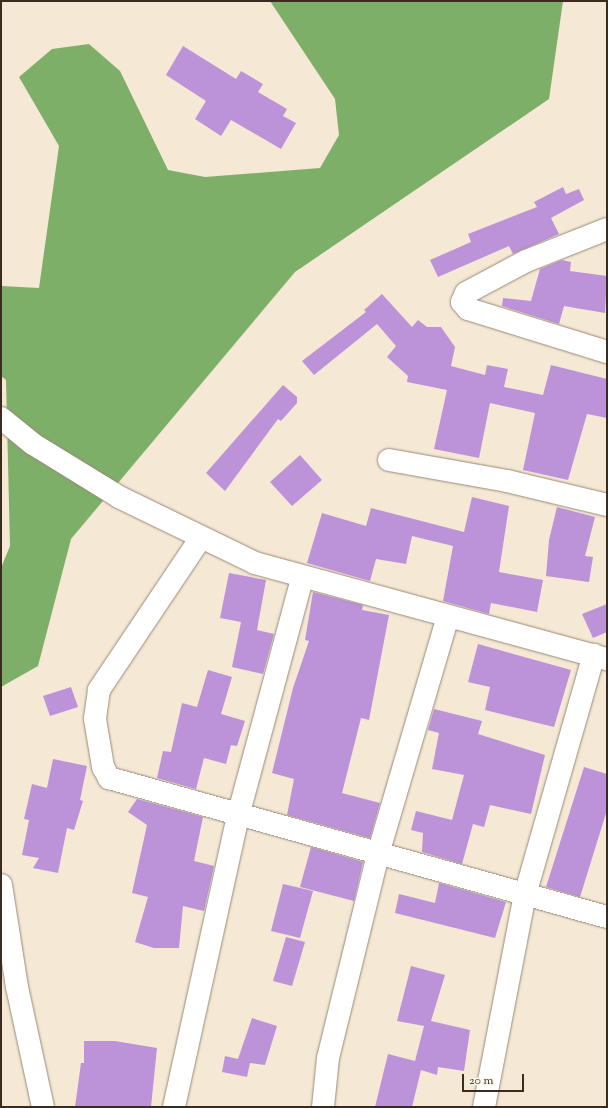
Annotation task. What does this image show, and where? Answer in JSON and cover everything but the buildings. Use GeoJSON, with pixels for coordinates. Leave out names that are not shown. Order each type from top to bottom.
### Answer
{"type":"FeatureCollection","features":[{"type":"Feature","properties":{"kind":"street"},"geometry":{"type":"LineString","coordinates":[[607,229],[526,261],[466,293],[462,302],[468,309],[607,352]]}},
{"type":"Feature","properties":{"kind":"street"},"geometry":{"type":"LineString","coordinates":[[1,418],[77,473],[200,539],[255,564],[302,578],[601,657],[525,895],[484,1107]]}},
{"type":"Feature","properties":{"kind":"street"},"geometry":{"type":"LineString","coordinates":[[389,460],[507,481],[607,505]]}},
{"type":"Feature","properties":{"kind":"street"},"geometry":{"type":"LineString","coordinates":[[200,539],[99,690],[95,719],[103,768],[109,778],[238,816],[607,917]]}},
{"type":"Feature","properties":{"kind":"street"},"geometry":{"type":"LineString","coordinates":[[174,1107],[238,816],[302,578]]}},
{"type":"Feature","properties":{"kind":"street"},"geometry":{"type":"LineString","coordinates":[[323,1107],[328,1058],[378,854],[448,616]]}},
{"type":"Feature","properties":{"kind":"street"},"geometry":{"type":"LineString","coordinates":[[1,885],[17,986],[43,1107]]}},
{"type":"Feature","properties":{"kind":"green space"},"geometry":{"type":"Polygon","coordinates":[[[270,1],[563,1],[549,99],[295,272],[71,539],[38,666],[1,687],[1,568],[10,546],[6,380],[1,376],[1,286],[39,288],[59,146],[19,77],[52,49],[89,44],[120,71],[168,170],[205,177],[320,168],[339,135],[335,99],[270,1]]]}}]}
